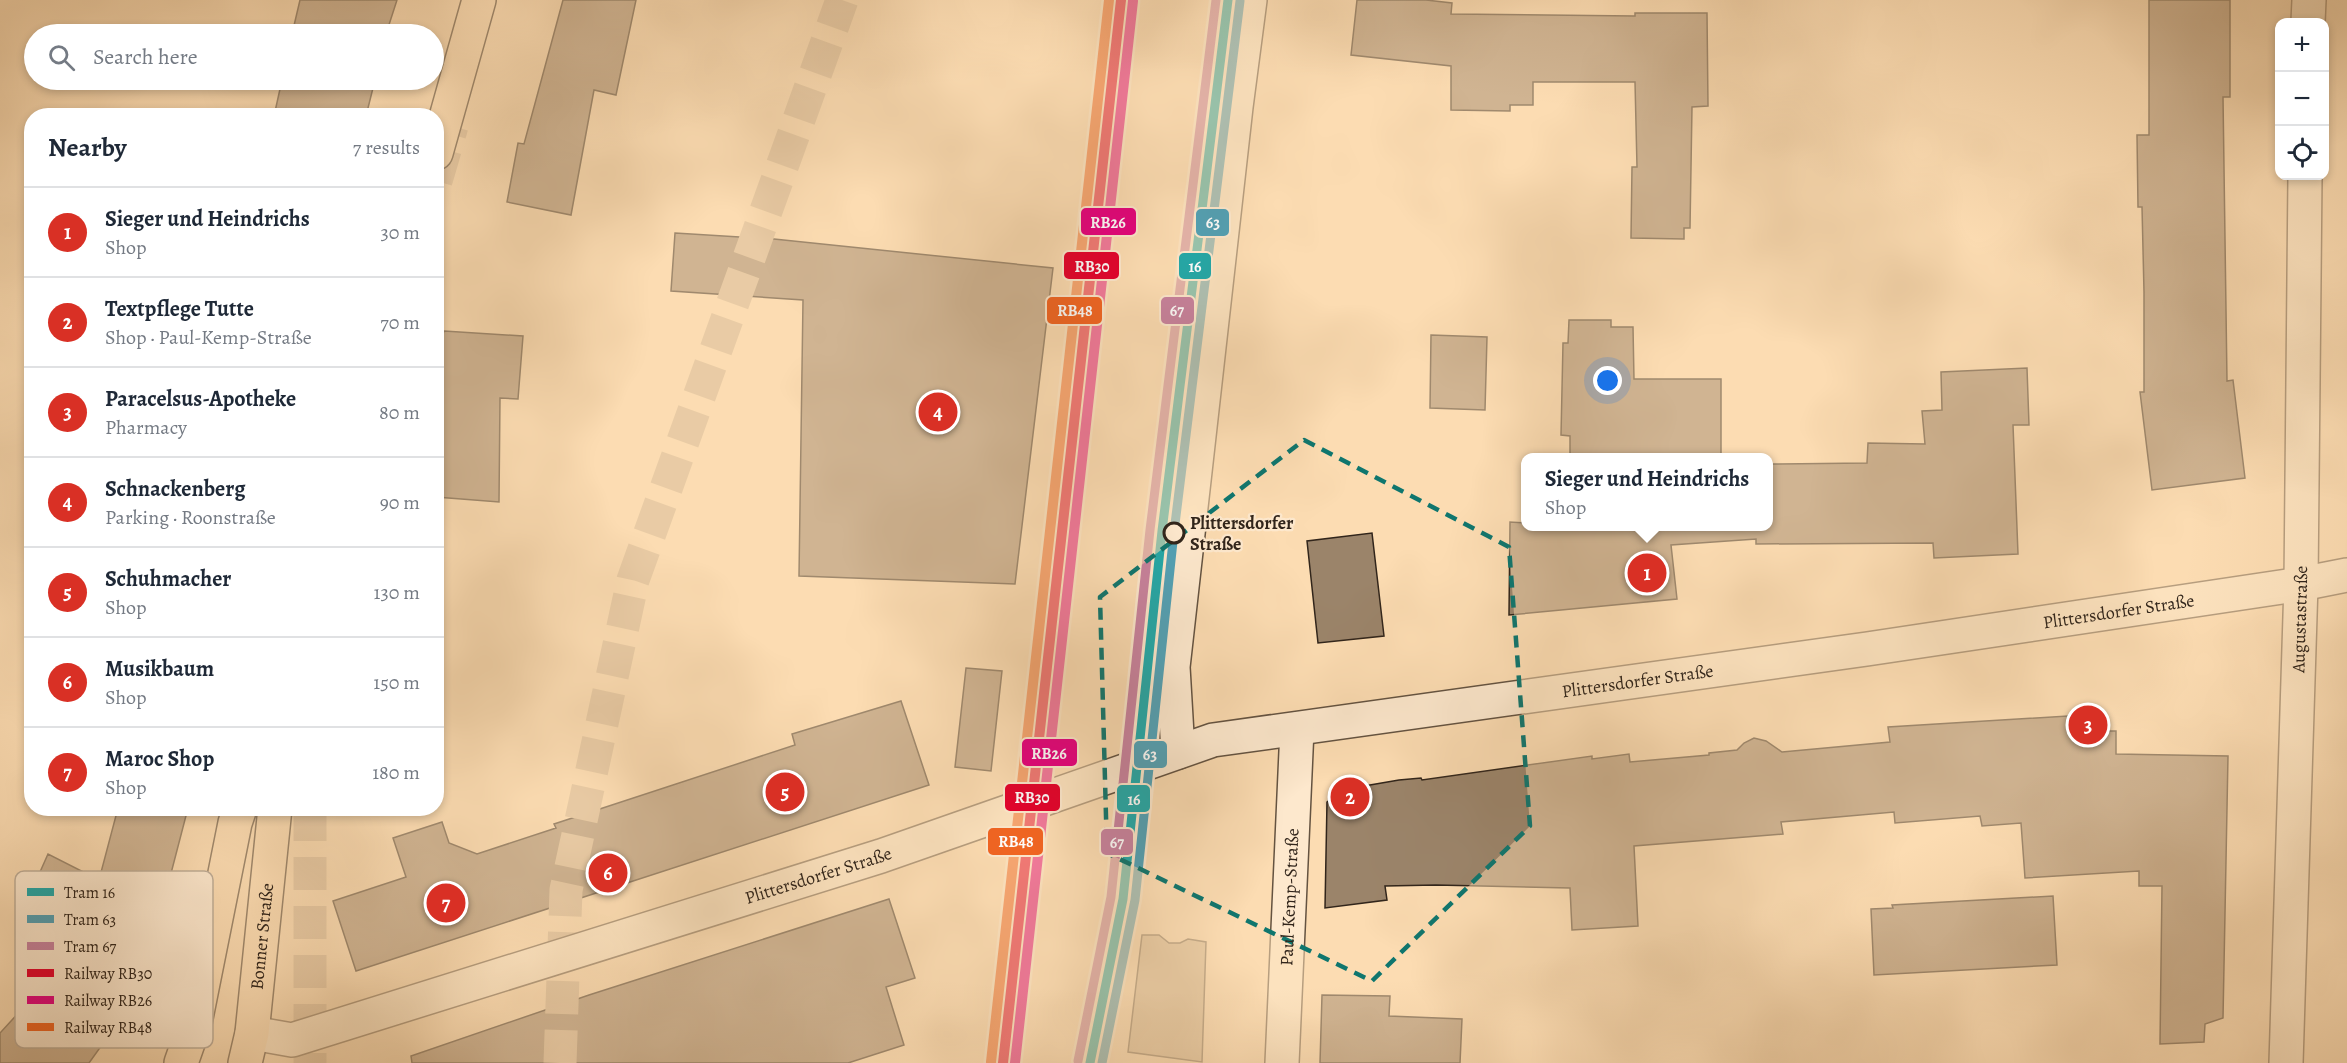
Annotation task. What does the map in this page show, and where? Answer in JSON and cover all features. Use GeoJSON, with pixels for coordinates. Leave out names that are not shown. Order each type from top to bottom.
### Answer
{"type":"FeatureCollection","features":[{"type":"Feature","properties":{"kind":"main road"},"geometry":{"type":"LineString","coordinates":[[444,125],[479,0]]}},
{"type":"Feature","properties":{"kind":"main road"},"geometry":{"type":"LineString","coordinates":[[213,936],[238,816]]}},
{"type":"Feature","properties":{"kind":"main road","name":"Bonner Straße"},"geometry":{"type":"LineString","coordinates":[[248,1048],[274,816]]}},
{"type":"Feature","properties":{"kind":"main road"},"geometry":{"type":"LineString","coordinates":[[181,1063],[186,1048]]}},
{"type":"Feature","properties":{"kind":"street"},"geometry":{"type":"LineString","coordinates":[[1178,752],[1173,667],[1250,0]]}},
{"type":"Feature","properties":{"kind":"street"},"geometry":{"type":"LineString","coordinates":[[2308,18],[2309,0]]}},
{"type":"Feature","properties":{"kind":"street","name":"Augustastraße"},"geometry":{"type":"LineString","coordinates":[[2286,1063],[2301,584],[2305,180]]}},
{"type":"Feature","properties":{"kind":"street","name":"Plittersdorfer Straße"},"geometry":{"type":"LineString","coordinates":[[248,1048],[292,1040],[881,856],[1213,740],[1867,649],[2301,584],[2347,575]]}},
{"type":"Feature","properties":{"kind":"street","name":"Paul-Kemp-Straße"},"geometry":{"type":"LineString","coordinates":[[1281,1063],[1297,729]]}},
{"type":"Feature","properties":{"kind":"highlighted area"},"geometry":{"type":"Polygon","coordinates":[[[1304,440],[1509,547],[1530,826],[1372,981],[1107,853],[1100,597],[1304,440]]]}},
{"type":"Feature","properties":{"kind":"shaded area"},"geometry":{"type":"Polygon","coordinates":[[[1142,935],[1159,935],[1169,943],[1180,943],[1188,939],[1206,942],[1202,1062],[1128,1052],[1142,935]]]}},
{"type":"Feature","properties":{"kind":"building"},"geometry":{"type":"Polygon","coordinates":[[[300,0],[397,0],[389,24],[294,24],[300,0]]]}},
{"type":"Feature","properties":{"kind":"building"},"geometry":{"type":"Polygon","coordinates":[[[563,0],[636,0],[616,95],[594,90],[571,215],[507,202],[518,143],[524,144],[563,0]]]}},
{"type":"Feature","properties":{"kind":"building"},"geometry":{"type":"Polygon","coordinates":[[[1357,0],[1426,0],[1452,3],[1451,14],[1635,16],[1635,13],[1707,13],[1708,106],[1692,107],[1690,228],[1684,228],[1684,239],[1631,238],[1632,167],[1637,167],[1635,82],[1533,82],[1533,105],[1510,105],[1510,111],[1451,110],[1451,66],[1351,55],[1357,0]]]}},
{"type":"Feature","properties":{"kind":"building"},"geometry":{"type":"Polygon","coordinates":[[[2149,0],[2230,0],[2230,97],[2223,97],[2227,381],[2233,380],[2245,478],[2152,490],[2140,392],[2144,392],[2144,292],[2142,207],[2138,207],[2137,135],[2149,135],[2149,0]]]}},
{"type":"Feature","properties":{"kind":"building"},"geometry":{"type":"Polygon","coordinates":[[[280,90],[372,90],[368,108],[276,108],[280,90]]]}},
{"type":"Feature","properties":{"kind":"building"},"geometry":{"type":"Polygon","coordinates":[[[675,233],[774,239],[1053,268],[1015,584],[799,576],[803,300],[671,291],[675,233]]]}},
{"type":"Feature","properties":{"kind":"building"},"geometry":{"type":"Polygon","coordinates":[[[1569,320],[1611,320],[1611,327],[1633,327],[1634,379],[1721,379],[1721,453],[1570,453],[1570,436],[1561,435],[1563,343],[1568,343],[1569,320]]]}},
{"type":"Feature","properties":{"kind":"building"},"geometry":{"type":"Polygon","coordinates":[[[444,331],[523,336],[518,399],[500,398],[499,502],[444,498],[444,331]]]}},
{"type":"Feature","properties":{"kind":"building"},"geometry":{"type":"Polygon","coordinates":[[[1431,335],[1487,337],[1485,410],[1430,408],[1431,335]]]}},
{"type":"Feature","properties":{"kind":"building"},"geometry":{"type":"Polygon","coordinates":[[[2027,368],[2029,425],[2013,425],[2018,554],[1934,558],[1933,543],[1756,544],[1756,539],[1671,545],[1677,599],[1509,615],[1510,522],[1521,523],[1521,531],[1773,531],[1773,464],[1867,463],[1868,443],[1925,444],[1922,411],[1942,410],[1941,372],[2027,368]]]}},
{"type":"Feature","properties":{"kind":"building"},"geometry":{"type":"Polygon","coordinates":[[[1372,533],[1384,636],[1318,643],[1307,541],[1372,533]]]}},
{"type":"Feature","properties":{"kind":"building"},"geometry":{"type":"Polygon","coordinates":[[[966,668],[1002,671],[991,771],[955,767],[966,668]]]}},
{"type":"Feature","properties":{"kind":"building"},"geometry":{"type":"Polygon","coordinates":[[[901,701],[929,785],[356,971],[333,901],[406,877],[393,838],[442,822],[449,843],[477,854],[556,828],[554,824],[795,745],[792,734],[901,701]]]}},
{"type":"Feature","properties":{"kind":"building"},"geometry":{"type":"Polygon","coordinates":[[[2100,714],[2101,731],[2116,731],[2116,754],[2228,756],[2223,1018],[2205,1024],[2204,1042],[2160,1044],[2162,886],[2139,886],[2139,871],[2025,878],[2021,823],[1982,826],[1980,816],[1895,823],[1894,812],[1781,822],[1783,834],[1634,846],[1638,926],[1572,930],[1570,888],[1385,886],[1387,900],[1325,908],[1327,802],[1341,790],[1399,780],[1421,778],[1422,780],[1592,756],[1592,759],[1629,754],[1630,762],[1709,755],[1709,753],[1737,750],[1754,738],[1766,741],[1782,752],[1890,742],[1888,727],[2100,714]]]}},
{"type":"Feature","properties":{"kind":"building"},"geometry":{"type":"Polygon","coordinates":[[[116,816],[186,816],[172,871],[101,871],[116,816]]]}},
{"type":"Feature","properties":{"kind":"building"},"geometry":{"type":"Polygon","coordinates":[[[48,854],[81,871],[40,871],[48,854]]]}},
{"type":"Feature","properties":{"kind":"building"},"geometry":{"type":"Polygon","coordinates":[[[2053,896],[2057,965],[1874,975],[1871,909],[1893,908],[1892,905],[2053,896]]]}},
{"type":"Feature","properties":{"kind":"building"},"geometry":{"type":"Polygon","coordinates":[[[889,899],[915,978],[886,987],[904,1045],[848,1063],[412,1063],[411,1056],[589,995],[889,899]]]}},
{"type":"Feature","properties":{"kind":"building"},"geometry":{"type":"Polygon","coordinates":[[[1322,995],[1390,996],[1389,1016],[1462,1019],[1460,1063],[1320,1063],[1322,995]]]}},
{"type":"Feature","properties":{"kind":"building"},"geometry":{"type":"Polygon","coordinates":[[[15,1017],[15,1048],[100,1048],[89,1063],[0,1063],[0,1033],[15,1017]]]}},
{"type":"Feature","properties":{"kind":"tunnel"},"geometry":{"type":"LineString","coordinates":[[560,1063],[566,890],[633,580],[842,0]]}},
{"type":"Feature","properties":{"kind":"tunnel"},"geometry":{"type":"LineString","coordinates":[[444,154],[452,126]]}},
{"type":"Feature","properties":{"kind":"tunnel"},"geometry":{"type":"LineString","coordinates":[[310,816],[310,1063]]}},
{"type":"Feature","properties":{"kind":"tram line","name":"67"},"geometry":{"type":"LineString","coordinates":[[1078,1061],[1111,897],[1150,530],[1216,0]]}},
{"type":"Feature","properties":{"kind":"tram line","name":"16"},"geometry":{"type":"LineString","coordinates":[[1090,1063],[1123,899],[1162,531],[1228,0]]}},
{"type":"Feature","properties":{"kind":"tram line","name":"63"},"geometry":{"type":"LineString","coordinates":[[1102,1063],[1135,900],[1174,532],[1240,1]]}},
{"type":"Feature","properties":{"kind":"rail line","name":"RB48"},"geometry":{"type":"LineString","coordinates":[[991,1062],[1109,0]]}},
{"type":"Feature","properties":{"kind":"rail line","name":"RB30"},"geometry":{"type":"LineString","coordinates":[[1003,1063],[1121,0]]}},
{"type":"Feature","properties":{"kind":"rail line","name":"RB26"},"geometry":{"type":"LineString","coordinates":[[1015,1063],[1133,1]]}},
{"type":"Feature","properties":{"kind":"place","name":"Schnackenberg"},"geometry":{"type":"Point","coordinates":[938,412]}},
{"type":"Feature","properties":{"kind":"place","name":"Plittersdorfer Straße"},"geometry":{"type":"Point","coordinates":[1174,533]}},
{"type":"Feature","properties":{"kind":"place","name":"Sieger und Heindrichs"},"geometry":{"type":"Point","coordinates":[1647,573]}},
{"type":"Feature","properties":{"kind":"place","name":"Paracelsus-Apotheke"},"geometry":{"type":"Point","coordinates":[2088,725]}},
{"type":"Feature","properties":{"kind":"place","name":"Schuhmacher"},"geometry":{"type":"Point","coordinates":[785,792]}},
{"type":"Feature","properties":{"kind":"place","name":"Textpflege Tutte"},"geometry":{"type":"Point","coordinates":[1350,797]}},
{"type":"Feature","properties":{"kind":"place","name":"Musikbaum"},"geometry":{"type":"Point","coordinates":[608,873]}},
{"type":"Feature","properties":{"kind":"place","name":"Maroc Shop"},"geometry":{"type":"Point","coordinates":[446,903]}}]}
